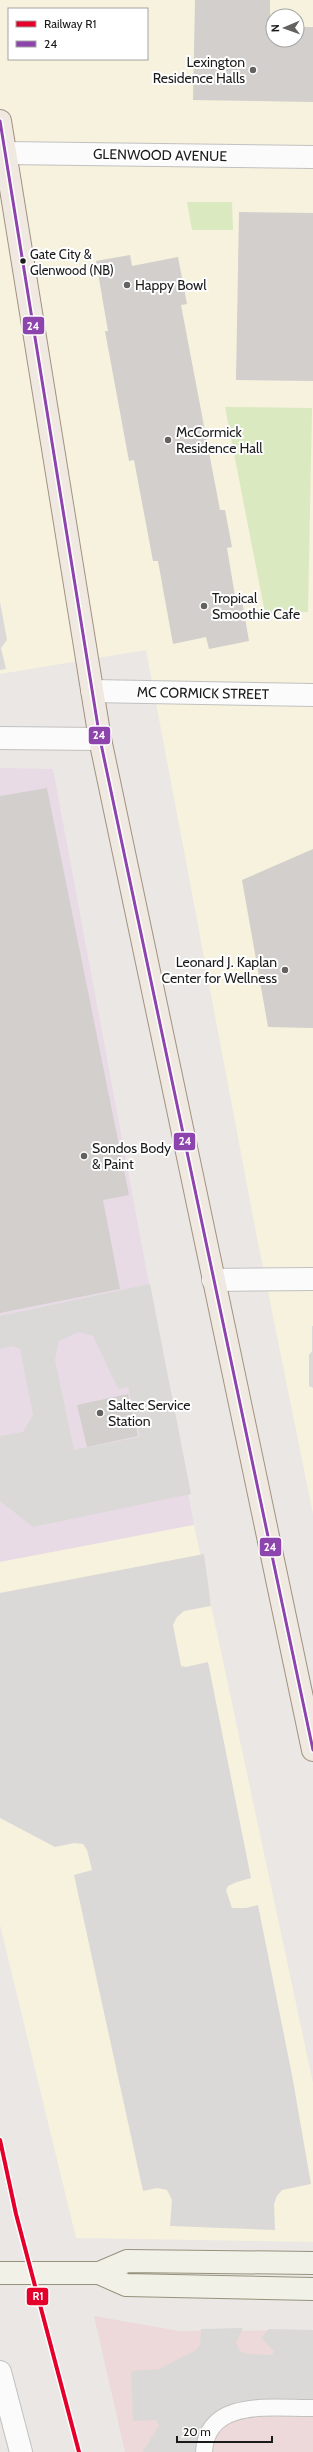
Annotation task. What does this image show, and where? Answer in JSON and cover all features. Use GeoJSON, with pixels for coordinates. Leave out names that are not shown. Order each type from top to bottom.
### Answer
{"type":"FeatureCollection","features":[{"type":"Feature","properties":{"kind":"main road"},"geometry":{"type":"LineString","coordinates":[[0,122],[100,739],[313,1750]]}},
{"type":"Feature","properties":{"kind":"main road"},"geometry":{"type":"LineString","coordinates":[[99,2273],[128,2260],[313,2263]]}},
{"type":"Feature","properties":{"kind":"main road"},"geometry":{"type":"LineString","coordinates":[[0,2273],[99,2273],[126,2285],[313,2289]]}},
{"type":"Feature","properties":{"kind":"street","name":"GLENWOOD AVENUE"},"geometry":{"type":"LineString","coordinates":[[6,153],[313,157]]}},
{"type":"Feature","properties":{"kind":"street","name":"MC CORMICK STREET"},"geometry":{"type":"LineString","coordinates":[[92,691],[313,695]]}},
{"type":"Feature","properties":{"kind":"street"},"geometry":{"type":"LineString","coordinates":[[0,738],[100,739]]}},
{"type":"Feature","properties":{"kind":"street"},"geometry":{"type":"LineString","coordinates":[[213,1280],[313,1279]]}},
{"type":"Feature","properties":{"kind":"street"},"geometry":{"type":"LineString","coordinates":[[0,2372],[21,2452]]}},
{"type":"Feature","properties":{"kind":"lane"},"geometry":{"type":"LineString","coordinates":[[204,2452],[208,2432],[217,2420],[228,2413],[254,2409],[313,2408]]}},
{"type":"Feature","properties":{"kind":"shaded area"},"geometry":{"type":"Polygon","coordinates":[[[0,0],[313,0],[313,1514],[256,1233],[146,650],[0,674],[0,0]]]}},
{"type":"Feature","properties":{"kind":"shaded area"},"geometry":{"type":"Polygon","coordinates":[[[0,602],[7,640],[1,648],[6,669],[0,670],[0,602]]]}},
{"type":"Feature","properties":{"kind":"shaded area"},"geometry":{"type":"Polygon","coordinates":[[[0,768],[53,769],[194,1525],[0,1562],[0,768]]]}},
{"type":"Feature","properties":{"kind":"shaded area"},"geometry":{"type":"Polygon","coordinates":[[[150,1284],[191,1494],[33,1527],[0,1501],[0,1436],[23,1432],[33,1415],[20,1349],[13,1346],[0,1349],[0,1316],[150,1284]],[[78,1332],[59,1341],[55,1360],[74,1450],[140,1437],[128,1387],[118,1389],[93,1336],[78,1332]]]}},
{"type":"Feature","properties":{"kind":"shaded area"},"geometry":{"type":"Polygon","coordinates":[[[312,1326],[313,1388],[309,1386],[309,1355],[312,1351],[312,1326]]]}},
{"type":"Feature","properties":{"kind":"shaded area"},"geometry":{"type":"Polygon","coordinates":[[[194,1525],[313,2083],[313,2242],[76,2238],[0,1925],[0,1562],[194,1525]]]}},
{"type":"Feature","properties":{"kind":"shaded area"},"geometry":{"type":"Polygon","coordinates":[[[204,1554],[211,1606],[184,1611],[177,1617],[173,1625],[181,1666],[186,1667],[208,1662],[251,1878],[228,1886],[226,1890],[232,1908],[246,1908],[258,1905],[292,2075],[311,2184],[282,2190],[277,2196],[274,2204],[275,2230],[170,2226],[172,2200],[167,2190],[157,2188],[143,2191],[74,1875],[92,1870],[87,1850],[83,1844],[74,1843],[55,1847],[0,1818],[0,1593],[204,1554]]]}},
{"type":"Feature","properties":{"kind":"shaded area"},"geometry":{"type":"Polygon","coordinates":[[[94,2316],[179,2331],[313,2330],[313,2452],[125,2452],[94,2316]]]}},
{"type":"Feature","properties":{"kind":"shaded area"},"geometry":{"type":"Polygon","coordinates":[[[243,2328],[236,2342],[239,2350],[246,2354],[272,2355],[274,2351],[261,2338],[269,2329],[313,2330],[313,2415],[236,2417],[214,2430],[210,2452],[143,2452],[159,2425],[156,2420],[133,2421],[131,2371],[159,2369],[196,2350],[200,2345],[201,2329],[243,2328]]]}},
{"type":"Feature","properties":{"kind":"green space"},"geometry":{"type":"Polygon","coordinates":[[[187,202],[232,202],[233,230],[192,230],[187,202]]]}},
{"type":"Feature","properties":{"kind":"green space"},"geometry":{"type":"Polygon","coordinates":[[[225,407],[312,408],[308,612],[265,613],[225,407]]]}},
{"type":"Feature","properties":{"kind":"building","name":"Lexington Residence Halls"},"geometry":{"type":"Polygon","coordinates":[[[195,0],[270,0],[270,8],[265,8],[265,48],[305,48],[305,27],[313,27],[313,102],[193,100],[195,0]]]}},
{"type":"Feature","properties":{"kind":"building"},"geometry":{"type":"Polygon","coordinates":[[[239,212],[313,213],[313,381],[236,380],[239,212]]]}},
{"type":"Feature","properties":{"kind":"building","name":"McCormick Residence Hall"},"geometry":{"type":"Polygon","coordinates":[[[130,255],[132,266],[178,257],[187,304],[181,305],[220,510],[225,510],[232,547],[227,548],[235,596],[241,595],[249,641],[209,649],[206,637],[173,644],[158,561],[153,561],[134,460],[129,461],[105,331],[108,331],[96,261],[130,255]]]}},
{"type":"Feature","properties":{"kind":"building"},"geometry":{"type":"Polygon","coordinates":[[[47,788],[129,1195],[103,1200],[120,1289],[0,1313],[0,796],[47,788]]]}},
{"type":"Feature","properties":{"kind":"building","name":"Leonard J. Kaplan Center for Wellness"},"geometry":{"type":"Polygon","coordinates":[[[313,849],[313,1028],[268,1027],[242,880],[313,849]]]}},
{"type":"Feature","properties":{"kind":"building"},"geometry":{"type":"Polygon","coordinates":[[[128,1394],[138,1436],[87,1447],[77,1405],[128,1394]]]}},
{"type":"Feature","properties":{"kind":"rail line","name":"R1"},"geometry":{"type":"LineString","coordinates":[[0,2140],[16,2214],[79,2452]]}},
{"type":"Feature","properties":{"kind":"transit line","name":"24"},"geometry":{"type":"LineString","coordinates":[[0,121],[100,739],[313,1750]]}},
{"type":"Feature","properties":{"kind":"place","name":"Lexington Residence Halls"},"geometry":{"type":"Point","coordinates":[253,70]}},
{"type":"Feature","properties":{"kind":"place","name":"Gate City & Glenwood (NB)"},"geometry":{"type":"Point","coordinates":[23,261]}},
{"type":"Feature","properties":{"kind":"place","name":"Happy Bowl"},"geometry":{"type":"Point","coordinates":[127,285]}},
{"type":"Feature","properties":{"kind":"place","name":"McCormick Residence Hall"},"geometry":{"type":"Point","coordinates":[168,440]}},
{"type":"Feature","properties":{"kind":"place","name":"Tropical Smoothie Cafe"},"geometry":{"type":"Point","coordinates":[204,606]}},
{"type":"Feature","properties":{"kind":"place","name":"Leonard J. Kaplan Center for Wellness"},"geometry":{"type":"Point","coordinates":[285,970]}},
{"type":"Feature","properties":{"kind":"place","name":"Sondos Body & Paint"},"geometry":{"type":"Point","coordinates":[84,1156]}},
{"type":"Feature","properties":{"kind":"place","name":"Saltec Service Station"},"geometry":{"type":"Point","coordinates":[100,1413]}}]}
